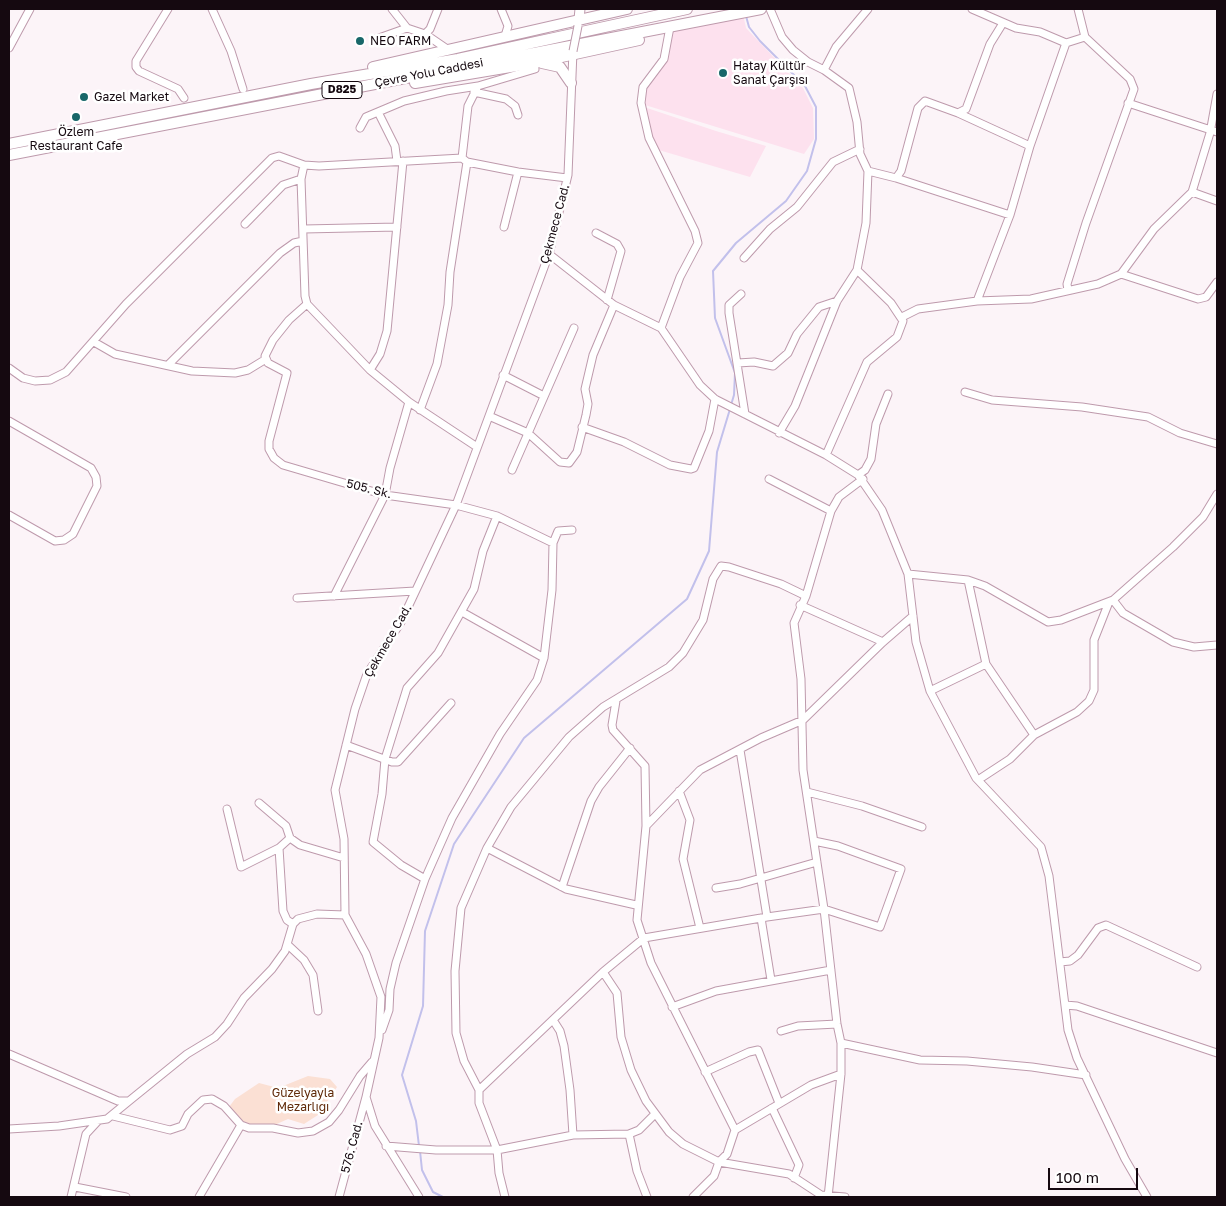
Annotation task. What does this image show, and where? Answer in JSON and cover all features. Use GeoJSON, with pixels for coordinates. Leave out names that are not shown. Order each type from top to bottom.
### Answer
{"type":"FeatureCollection","features":[{"type":"Feature","properties":{"kind":"highway"},"geometry":{"type":"LineString","coordinates":[[310,84],[579,18],[628,9]]}},
{"type":"Feature","properties":{"kind":"highway"},"geometry":{"type":"LineString","coordinates":[[653,9],[671,12]]}},
{"type":"Feature","properties":{"kind":"highway","name":"Çevre Yolu Caddesi"},"geometry":{"type":"LineString","coordinates":[[9,144],[310,84],[458,59],[687,9]]}},
{"type":"Feature","properties":{"kind":"highway","name":"Çevre Yolu Caddesi"},"geometry":{"type":"LineString","coordinates":[[9,155],[760,9]]}},
{"type":"Feature","properties":{"kind":"highway"},"geometry":{"type":"LineString","coordinates":[[330,92],[427,81],[534,63],[643,39],[673,27]]}},
{"type":"Feature","properties":{"kind":"highway"},"geometry":{"type":"LineString","coordinates":[[534,63],[560,67],[571,83]]}},
{"type":"Feature","properties":{"kind":"street"},"geometry":{"type":"LineString","coordinates":[[9,48],[30,9]]}},
{"type":"Feature","properties":{"kind":"street"},"geometry":{"type":"LineString","coordinates":[[168,9],[136,61],[136,67],[139,71],[178,89],[184,98]]}},
{"type":"Feature","properties":{"kind":"street"},"geometry":{"type":"LineString","coordinates":[[212,9],[231,51],[243,89]]}},
{"type":"Feature","properties":{"kind":"street"},"geometry":{"type":"LineString","coordinates":[[392,9],[408,28],[425,34],[447,50]]}},
{"type":"Feature","properties":{"kind":"street"},"geometry":{"type":"LineString","coordinates":[[425,34],[430,29],[438,9]]}},
{"type":"Feature","properties":{"kind":"street"},"geometry":{"type":"LineString","coordinates":[[501,9],[508,26],[505,36]]}},
{"type":"Feature","properties":{"kind":"street"},"geometry":{"type":"LineString","coordinates":[[770,9],[782,37],[793,50],[808,62],[824,70],[849,88],[857,122],[860,149],[868,171],[866,223],[857,270],[837,301],[795,406],[779,433]]}},
{"type":"Feature","properties":{"kind":"street"},"geometry":{"type":"LineString","coordinates":[[824,70],[836,46],[868,9]]}},
{"type":"Feature","properties":{"kind":"street"},"geometry":{"type":"LineString","coordinates":[[972,9],[1024,31],[1040,32],[1066,43],[1085,37]]}},
{"type":"Feature","properties":{"kind":"street"},"geometry":{"type":"LineString","coordinates":[[1068,290],[1067,284],[1086,223],[1133,84],[1085,37],[1078,9]]}},
{"type":"Feature","properties":{"kind":"street","name":"Çekmece Cad."},"geometry":{"type":"LineString","coordinates":[[419,1197],[375,1126],[366,1097],[379,1038],[381,997],[366,954],[345,915],[344,839],[335,790],[367,674],[401,622],[456,505],[549,254],[567,178],[573,53],[579,18]]}},
{"type":"Feature","properties":{"kind":"street"},"geometry":{"type":"LineString","coordinates":[[958,113],[966,109],[970,102],[990,44],[1003,23]]}},
{"type":"Feature","properties":{"kind":"street"},"geometry":{"type":"LineString","coordinates":[[662,328],[677,284],[698,243],[695,232],[648,138],[641,103],[643,87],[664,59],[673,27]]}},
{"type":"Feature","properties":{"kind":"street"},"geometry":{"type":"LineString","coordinates":[[376,38],[408,28]]}},
{"type":"Feature","properties":{"kind":"street"},"geometry":{"type":"LineString","coordinates":[[977,301],[1010,215],[1030,146],[1066,43]]}},
{"type":"Feature","properties":{"kind":"street"},"geometry":{"type":"LineString","coordinates":[[360,128],[366,117],[404,102],[446,91],[476,89],[535,69],[534,63]]}},
{"type":"Feature","properties":{"kind":"street"},"geometry":{"type":"LineString","coordinates":[[476,89],[506,99],[515,106],[518,115]]}},
{"type":"Feature","properties":{"kind":"street"},"geometry":{"type":"LineString","coordinates":[[420,410],[430,389],[443,336],[465,160],[468,106],[476,89]]}},
{"type":"Feature","properties":{"kind":"street"},"geometry":{"type":"LineString","coordinates":[[902,316],[918,309],[977,301],[1031,299],[1098,284],[1121,274],[1154,228],[1192,192],[1214,130],[1217,94]]}},
{"type":"Feature","properties":{"kind":"street"},"geometry":{"type":"LineString","coordinates":[[896,178],[900,171],[918,108],[925,101],[958,113],[1030,146]]}},
{"type":"Feature","properties":{"kind":"street"},"geometry":{"type":"LineString","coordinates":[[1128,103],[1214,130]]}},
{"type":"Feature","properties":{"kind":"street"},"geometry":{"type":"LineString","coordinates":[[370,370],[380,354],[387,331],[397,227],[400,161],[395,146],[378,112]]}},
{"type":"Feature","properties":{"kind":"street"},"geometry":{"type":"LineString","coordinates":[[744,258],[770,229],[797,207],[833,162],[860,149]]}},
{"type":"Feature","properties":{"kind":"street"},"geometry":{"type":"LineString","coordinates":[[9,368],[28,380],[50,380],[66,372],[94,342],[104,327],[266,162],[279,156],[304,165],[319,166],[400,161],[465,160],[518,172],[567,178]]}},
{"type":"Feature","properties":{"kind":"street"},"geometry":{"type":"LineString","coordinates":[[304,165],[301,179],[305,296],[307,304],[370,370],[420,410],[477,447]]}},
{"type":"Feature","properties":{"kind":"street"},"geometry":{"type":"LineString","coordinates":[[868,171],[896,178],[1010,215]]}},
{"type":"Feature","properties":{"kind":"street"},"geometry":{"type":"LineString","coordinates":[[504,227],[518,172]]}},
{"type":"Feature","properties":{"kind":"street"},"geometry":{"type":"LineString","coordinates":[[244,224],[283,186],[301,179]]}},
{"type":"Feature","properties":{"kind":"street"},"geometry":{"type":"LineString","coordinates":[[1192,192],[1217,201]]}},
{"type":"Feature","properties":{"kind":"street"},"geometry":{"type":"LineString","coordinates":[[304,229],[397,227]]}},
{"type":"Feature","properties":{"kind":"street"},"geometry":{"type":"LineString","coordinates":[[596,233],[617,244],[621,251],[607,300]]}},
{"type":"Feature","properties":{"kind":"street"},"geometry":{"type":"LineString","coordinates":[[169,364],[280,253],[294,242],[303,241]]}},
{"type":"Feature","properties":{"kind":"street"},"geometry":{"type":"LineString","coordinates":[[549,254],[607,300],[662,328],[700,385],[715,399],[779,433],[826,455],[860,477],[882,510],[908,574],[916,642],[930,691],[954,739],[978,780],[1041,847],[1049,876],[1068,1030],[1086,1076],[1125,1159],[1147,1197]]}},
{"type":"Feature","properties":{"kind":"street"},"geometry":{"type":"LineString","coordinates":[[826,455],[867,362],[897,337],[903,321],[902,316],[857,270]]}},
{"type":"Feature","properties":{"kind":"street"},"geometry":{"type":"LineString","coordinates":[[1121,274],[1198,299],[1206,297],[1217,282]]}},
{"type":"Feature","properties":{"kind":"street"},"geometry":{"type":"LineString","coordinates":[[740,294],[729,305],[745,414]]}},
{"type":"Feature","properties":{"kind":"street"},"geometry":{"type":"LineString","coordinates":[[738,363],[754,362],[773,366],[788,353],[797,334],[818,307],[837,301]]}},
{"type":"Feature","properties":{"kind":"street"},"geometry":{"type":"LineString","coordinates":[[94,342],[115,354],[192,370],[230,374],[248,370],[266,359],[266,352],[273,340],[300,308],[307,304]]}},
{"type":"Feature","properties":{"kind":"street"},"geometry":{"type":"LineString","coordinates":[[489,416],[528,433],[553,456],[566,464],[577,452],[588,404],[585,389],[593,355],[614,304]]}},
{"type":"Feature","properties":{"kind":"street"},"geometry":{"type":"LineString","coordinates":[[512,470],[574,328]]}},
{"type":"Feature","properties":{"kind":"street","name":"505. Sk."},"geometry":{"type":"LineString","coordinates":[[266,359],[273,367],[287,373],[269,441],[271,453],[283,465],[385,495],[456,505],[497,516],[553,543]]}},
{"type":"Feature","properties":{"kind":"street"},"geometry":{"type":"LineString","coordinates":[[503,375],[544,396]]}},
{"type":"Feature","properties":{"kind":"street"},"geometry":{"type":"LineString","coordinates":[[965,392],[992,400],[1082,407],[1148,417],[1180,433],[1217,444]]}},
{"type":"Feature","properties":{"kind":"street"},"geometry":{"type":"LineString","coordinates":[[828,1196],[841,1074],[841,1043],[836,1024],[824,909],[803,770],[801,679],[794,623],[800,605],[806,596],[831,511],[839,497],[860,477],[871,459],[876,424],[888,394]]}},
{"type":"Feature","properties":{"kind":"street"},"geometry":{"type":"LineString","coordinates":[[582,427],[624,442],[670,465],[691,469],[694,468],[709,431],[715,399]]}},
{"type":"Feature","properties":{"kind":"street"},"geometry":{"type":"LineString","coordinates":[[334,596],[385,495],[390,468],[409,402]]}},
{"type":"Feature","properties":{"kind":"street"},"geometry":{"type":"LineString","coordinates":[[9,421],[91,468],[96,477],[97,486],[73,534],[64,540],[55,541],[9,515]]}},
{"type":"Feature","properties":{"kind":"street"},"geometry":{"type":"LineString","coordinates":[[769,479],[831,511]]}},
{"type":"Feature","properties":{"kind":"street"},"geometry":{"type":"LineString","coordinates":[[908,574],[968,580],[985,586],[1048,622],[1085,612],[1111,601],[1173,547],[1203,517],[1217,494]]}},
{"type":"Feature","properties":{"kind":"street"},"geometry":{"type":"LineString","coordinates":[[425,879],[402,865],[373,842],[382,794],[385,760],[389,741],[407,688],[438,653],[462,612],[474,589],[483,551],[497,516]]}},
{"type":"Feature","properties":{"kind":"street"},"geometry":{"type":"LineString","coordinates":[[379,1038],[389,1010],[390,988],[396,963],[425,879],[457,810],[500,734],[537,680],[544,658],[552,590],[553,543],[558,531],[572,530]]}},
{"type":"Feature","properties":{"kind":"street"},"geometry":{"type":"LineString","coordinates":[[505,1197],[499,1173],[497,1150],[479,1102],[478,1090],[464,1061],[456,1033],[455,971],[461,908],[488,848],[511,807],[553,754],[586,720],[638,684],[669,667],[683,653],[702,620],[713,579],[721,566],[728,566],[781,584],[806,596]]}},
{"type":"Feature","properties":{"kind":"street"},"geometry":{"type":"LineString","coordinates":[[968,580],[986,664],[1034,735]]}},
{"type":"Feature","properties":{"kind":"street"},"geometry":{"type":"LineString","coordinates":[[297,598],[415,591]]}},
{"type":"Feature","properties":{"kind":"street"},"geometry":{"type":"LineString","coordinates":[[1111,601],[1123,613],[1173,642],[1194,647],[1217,645]]}},
{"type":"Feature","properties":{"kind":"street"},"geometry":{"type":"LineString","coordinates":[[978,780],[1010,759],[1034,735],[1077,712],[1089,701],[1094,690],[1094,640],[1111,601]]}},
{"type":"Feature","properties":{"kind":"street"},"geometry":{"type":"LineString","coordinates":[[800,605],[883,642]]}},
{"type":"Feature","properties":{"kind":"street"},"geometry":{"type":"LineString","coordinates":[[462,612],[544,658]]}},
{"type":"Feature","properties":{"kind":"street"},"geometry":{"type":"LineString","coordinates":[[646,826],[700,770],[803,720],[883,642],[913,616]]}},
{"type":"Feature","properties":{"kind":"street"},"geometry":{"type":"LineString","coordinates":[[930,691],[986,664]]}},
{"type":"Feature","properties":{"kind":"street"},"geometry":{"type":"LineString","coordinates":[[616,700],[613,730],[645,766],[646,826],[636,904],[637,920],[650,963],[735,1130]]}},
{"type":"Feature","properties":{"kind":"street"},"geometry":{"type":"LineString","coordinates":[[346,745],[385,760],[398,762],[451,703]]}},
{"type":"Feature","properties":{"kind":"street"},"geometry":{"type":"LineString","coordinates":[[562,887],[591,801],[599,787],[630,748]]}},
{"type":"Feature","properties":{"kind":"street"},"geometry":{"type":"LineString","coordinates":[[740,750],[759,877],[771,980]]}},
{"type":"Feature","properties":{"kind":"street"},"geometry":{"type":"LineString","coordinates":[[679,791],[690,820],[683,859],[700,928]]}},
{"type":"Feature","properties":{"kind":"street"},"geometry":{"type":"LineString","coordinates":[[807,792],[862,806],[922,827]]}},
{"type":"Feature","properties":{"kind":"street"},"geometry":{"type":"LineString","coordinates":[[259,803],[286,826],[290,838],[300,845],[344,858]]}},
{"type":"Feature","properties":{"kind":"street"},"geometry":{"type":"LineString","coordinates":[[227,809],[241,867],[279,848],[290,838]]}},
{"type":"Feature","properties":{"kind":"street"},"geometry":{"type":"LineString","coordinates":[[478,1090],[603,972],[644,938],[764,917],[824,909],[880,927],[901,869],[838,846],[814,842]]}},
{"type":"Feature","properties":{"kind":"street"},"geometry":{"type":"LineString","coordinates":[[279,848],[282,911],[287,920],[293,924]]}},
{"type":"Feature","properties":{"kind":"street"},"geometry":{"type":"LineString","coordinates":[[488,848],[562,887],[592,896],[636,904]]}},
{"type":"Feature","properties":{"kind":"street"},"geometry":{"type":"LineString","coordinates":[[716,888],[817,862]]}},
{"type":"Feature","properties":{"kind":"street"},"geometry":{"type":"LineString","coordinates":[[9,1130],[98,1121],[114,1116],[129,1100],[187,1054],[214,1037],[227,1024],[244,998],[272,969],[288,945],[293,924],[298,919],[306,915],[345,915]]}},
{"type":"Feature","properties":{"kind":"street"},"geometry":{"type":"LineString","coordinates":[[1060,962],[1070,961],[1078,955],[1098,928],[1106,925],[1197,967]]}},
{"type":"Feature","properties":{"kind":"street"},"geometry":{"type":"LineString","coordinates":[[288,945],[304,960],[313,975],[318,1011]]}},
{"type":"Feature","properties":{"kind":"street"},"geometry":{"type":"LineString","coordinates":[[672,1007],[716,991],[831,970]]}},
{"type":"Feature","properties":{"kind":"street"},"geometry":{"type":"LineString","coordinates":[[603,972],[617,993],[621,1037],[631,1070],[655,1114],[669,1132],[683,1144],[719,1162],[789,1174],[821,1195],[845,1197]]}},
{"type":"Feature","properties":{"kind":"street"},"geometry":{"type":"LineString","coordinates":[[1065,1006],[1077,1006],[1217,1053]]}},
{"type":"Feature","properties":{"kind":"street"},"geometry":{"type":"LineString","coordinates":[[553,1020],[560,1031],[564,1046],[572,1135]]}},
{"type":"Feature","properties":{"kind":"street"},"geometry":{"type":"LineString","coordinates":[[781,1032],[798,1026],[836,1024]]}},
{"type":"Feature","properties":{"kind":"street"},"geometry":{"type":"LineString","coordinates":[[841,1043],[920,1060],[1023,1066],[1086,1076]]}},
{"type":"Feature","properties":{"kind":"street"},"geometry":{"type":"LineString","coordinates":[[704,1072],[749,1052],[758,1050],[779,1103]]}},
{"type":"Feature","properties":{"kind":"street"},"geometry":{"type":"LineString","coordinates":[[9,1054],[118,1101],[129,1100]]}},
{"type":"Feature","properties":{"kind":"street"},"geometry":{"type":"LineString","coordinates":[[114,1116],[170,1130],[182,1126],[188,1114],[203,1100],[212,1099],[224,1106],[241,1125],[248,1128],[273,1128],[298,1133],[313,1131],[329,1122],[340,1110],[360,1076],[374,1060]]}},
{"type":"Feature","properties":{"kind":"street"},"geometry":{"type":"LineString","coordinates":[[693,1197],[714,1176],[719,1162],[727,1154],[735,1130],[811,1085],[841,1074]]}},
{"type":"Feature","properties":{"kind":"street","name":"576. Cad."},"geometry":{"type":"LineString","coordinates":[[339,1197],[366,1097]]}},
{"type":"Feature","properties":{"kind":"street"},"geometry":{"type":"LineString","coordinates":[[772,1108],[799,1165],[794,1178]]}},
{"type":"Feature","properties":{"kind":"street"},"geometry":{"type":"LineString","coordinates":[[386,1146],[436,1150],[497,1150],[572,1135],[629,1134],[639,1130],[655,1114]]}},
{"type":"Feature","properties":{"kind":"street"},"geometry":{"type":"LineString","coordinates":[[71,1197],[75,1186],[75,1171],[86,1134],[98,1121]]}},
{"type":"Feature","properties":{"kind":"street"},"geometry":{"type":"LineString","coordinates":[[199,1197],[241,1125]]}},
{"type":"Feature","properties":{"kind":"street"},"geometry":{"type":"LineString","coordinates":[[629,1134],[637,1171],[647,1197]]}},
{"type":"Feature","properties":{"kind":"street"},"geometry":{"type":"LineString","coordinates":[[75,1186],[126,1197]]}},
{"type":"Feature","properties":{"kind":"shaded area","name":"Hatay Kültür Sanat Çarşısı"},"geometry":{"type":"Polygon","coordinates":[[[743,14],[746,28],[803,88],[813,108],[814,139],[804,154],[645,105],[646,87],[666,60],[671,30],[743,14]]]}},
{"type":"Feature","properties":{"kind":"shaded area"},"geometry":{"type":"Polygon","coordinates":[[[644,107],[766,146],[750,177],[652,148],[644,107]]]}},
{"type":"Feature","properties":{"kind":"green space","name":"Güzelyayla Mezarlığı"},"geometry":{"type":"Polygon","coordinates":[[[308,1076],[330,1079],[337,1087],[318,1115],[304,1124],[288,1119],[270,1127],[243,1126],[229,1107],[235,1099],[259,1083],[278,1088],[308,1076]]]}},
{"type":"Feature","properties":{"kind":"waterway"},"geometry":{"type":"LineString","coordinates":[[731,405],[734,395],[735,373],[715,318],[713,271],[736,243],[786,201],[807,171],[816,139],[816,107],[805,86],[760,41],[749,27],[746,16]]}},
{"type":"Feature","properties":{"kind":"waterway"},"geometry":{"type":"LineString","coordinates":[[419,1146],[416,1121],[402,1075],[423,1006],[425,931],[454,844],[524,738],[687,599],[709,551],[717,452],[730,409]]}},
{"type":"Feature","properties":{"kind":"waterway"},"geometry":{"type":"LineString","coordinates":[[420,1151],[422,1170],[433,1192],[443,1197]]}},
{"type":"Feature","properties":{"kind":"place","name":"NEO FARM"},"geometry":{"type":"Point","coordinates":[360,41]}},
{"type":"Feature","properties":{"kind":"place","name":"Hatay Kültür Sanat Çarşısı"},"geometry":{"type":"Point","coordinates":[723,73]}},
{"type":"Feature","properties":{"kind":"place","name":"Gazel Market"},"geometry":{"type":"Point","coordinates":[84,97]}},
{"type":"Feature","properties":{"kind":"place","name":"Özlem Restaurant Cafe"},"geometry":{"type":"Point","coordinates":[76,117]}}]}
